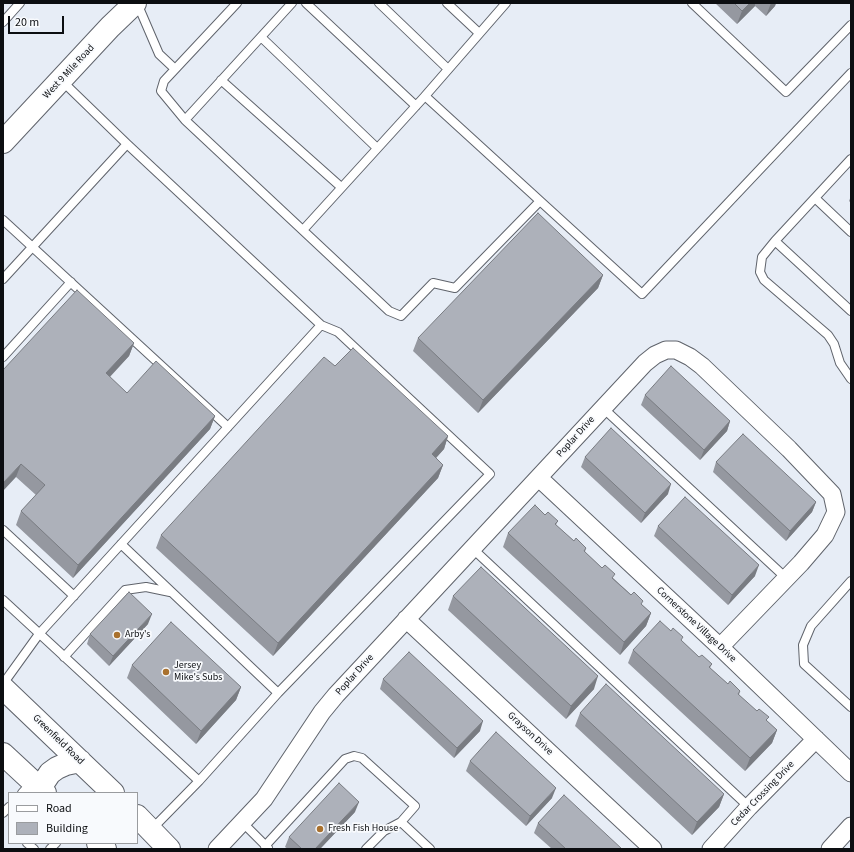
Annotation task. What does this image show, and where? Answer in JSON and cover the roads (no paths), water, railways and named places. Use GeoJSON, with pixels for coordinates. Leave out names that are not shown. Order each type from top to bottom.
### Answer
{"type":"FeatureCollection","features":[{"type":"Feature","properties":{"kind":"main road","name":"West 9 Mile Road"},"geometry":{"type":"LineString","coordinates":[[3,142],[110,27],[136,3]]}},
{"type":"Feature","properties":{"kind":"main road","name":"Greenfield Road"},"geometry":{"type":"LineString","coordinates":[[3,688],[112,792]]}},
{"type":"Feature","properties":{"kind":"main road"},"geometry":{"type":"LineString","coordinates":[[3,754],[35,789],[57,768],[66,764],[80,761]]}},
{"type":"Feature","properties":{"kind":"main road"},"geometry":{"type":"LineString","coordinates":[[144,823],[169,849]]}},
{"type":"Feature","properties":{"kind":"street","name":"Poplar Drive"},"geometry":{"type":"LineString","coordinates":[[217,849],[264,799],[322,712],[406,619],[645,363],[655,355],[666,350],[676,350],[690,357],[702,366],[789,449],[832,494],[836,512],[825,535],[720,647]]}},
{"type":"Feature","properties":{"kind":"street","name":"Cornerstone Village Drive"},"geometry":{"type":"LineString","coordinates":[[539,478],[720,647],[851,773]]}},
{"type":"Feature","properties":{"kind":"street","name":"Grayson Drive"},"geometry":{"type":"LineString","coordinates":[[406,619],[653,849]]}},
{"type":"Feature","properties":{"kind":"street","name":"Cedar Crossing Drive"},"geometry":{"type":"LineString","coordinates":[[711,849],[749,807],[816,739]]}},
{"type":"Feature","properties":{"kind":"street"},"geometry":{"type":"LineString","coordinates":[[830,849],[851,826]]}},
{"type":"Feature","properties":{"kind":"lane"},"geometry":{"type":"LineString","coordinates":[[3,22],[20,3]]}},
{"type":"Feature","properties":{"kind":"lane"},"geometry":{"type":"LineString","coordinates":[[136,3],[159,54],[175,69]]}},
{"type":"Feature","properties":{"kind":"lane"},"geometry":{"type":"LineString","coordinates":[[237,3],[164,81],[161,91],[185,120],[389,312],[401,316],[433,283],[455,288],[540,201]]}},
{"type":"Feature","properties":{"kind":"lane"},"geometry":{"type":"LineString","coordinates":[[185,120],[292,3]]}},
{"type":"Feature","properties":{"kind":"lane"},"geometry":{"type":"LineString","coordinates":[[306,3],[416,106]]}},
{"type":"Feature","properties":{"kind":"lane"},"geometry":{"type":"LineString","coordinates":[[379,3],[448,69]]}},
{"type":"Feature","properties":{"kind":"lane"},"geometry":{"type":"LineString","coordinates":[[447,3],[479,33]]}},
{"type":"Feature","properties":{"kind":"lane"},"geometry":{"type":"LineString","coordinates":[[303,230],[425,96],[506,3]]}},
{"type":"Feature","properties":{"kind":"lane"},"geometry":{"type":"LineString","coordinates":[[692,3],[786,92],[851,25]]}},
{"type":"Feature","properties":{"kind":"lane"},"geometry":{"type":"LineString","coordinates":[[261,37],[377,148]]}},
{"type":"Feature","properties":{"kind":"lane"},"geometry":{"type":"LineString","coordinates":[[425,96],[642,294],[851,73]]}},
{"type":"Feature","properties":{"kind":"lane"},"geometry":{"type":"LineString","coordinates":[[61,80],[127,144],[321,325],[338,332],[490,474],[278,693],[199,780],[144,823]]}},
{"type":"Feature","properties":{"kind":"lane"},"geometry":{"type":"LineString","coordinates":[[221,80],[341,187]]}},
{"type":"Feature","properties":{"kind":"lane"},"geometry":{"type":"LineString","coordinates":[[3,279],[127,144]]}},
{"type":"Feature","properties":{"kind":"lane"},"geometry":{"type":"LineString","coordinates":[[851,159],[762,257],[760,272],[764,280],[828,335],[834,344],[840,364],[851,379]]}},
{"type":"Feature","properties":{"kind":"lane"},"geometry":{"type":"LineString","coordinates":[[815,198],[851,232]]}},
{"type":"Feature","properties":{"kind":"lane"},"geometry":{"type":"LineString","coordinates":[[3,220],[228,428]]}},
{"type":"Feature","properties":{"kind":"lane"},"geometry":{"type":"LineString","coordinates":[[775,241],[851,311]]}},
{"type":"Feature","properties":{"kind":"lane"},"geometry":{"type":"LineString","coordinates":[[3,356],[71,282]]}},
{"type":"Feature","properties":{"kind":"lane"},"geometry":{"type":"LineString","coordinates":[[3,684],[39,634],[321,325]]}},
{"type":"Feature","properties":{"kind":"lane"},"geometry":{"type":"LineString","coordinates":[[603,408],[786,578]]}},
{"type":"Feature","properties":{"kind":"lane"},"geometry":{"type":"LineString","coordinates":[[3,530],[74,596]]}},
{"type":"Feature","properties":{"kind":"lane"},"geometry":{"type":"LineString","coordinates":[[121,544],[278,693]]}},
{"type":"Feature","properties":{"kind":"lane"},"geometry":{"type":"LineString","coordinates":[[472,548],[749,807]]}},
{"type":"Feature","properties":{"kind":"lane"},"geometry":{"type":"LineString","coordinates":[[851,581],[811,626],[803,645],[804,664],[851,707]]}},
{"type":"Feature","properties":{"kind":"lane"},"geometry":{"type":"LineString","coordinates":[[64,657],[125,590],[146,587],[171,592]]}},
{"type":"Feature","properties":{"kind":"lane"},"geometry":{"type":"LineString","coordinates":[[3,600],[199,780]]}},
{"type":"Feature","properties":{"kind":"lane"},"geometry":{"type":"LineString","coordinates":[[243,823],[266,847],[345,759],[354,756],[362,758],[415,806],[401,822],[384,831],[366,849]]}},
{"type":"Feature","properties":{"kind":"lane"},"geometry":{"type":"LineString","coordinates":[[401,822],[430,849]]}},
{"type":"Feature","properties":{"kind":"place","name":"Arby's"},"geometry":{"type":"Point","coordinates":[117,635]}},
{"type":"Feature","properties":{"kind":"place","name":"Jersey Mike's Subs"},"geometry":{"type":"Point","coordinates":[166,672]}},
{"type":"Feature","properties":{"kind":"place","name":"Fresh Fish House"},"geometry":{"type":"Point","coordinates":[320,829]}}]}
